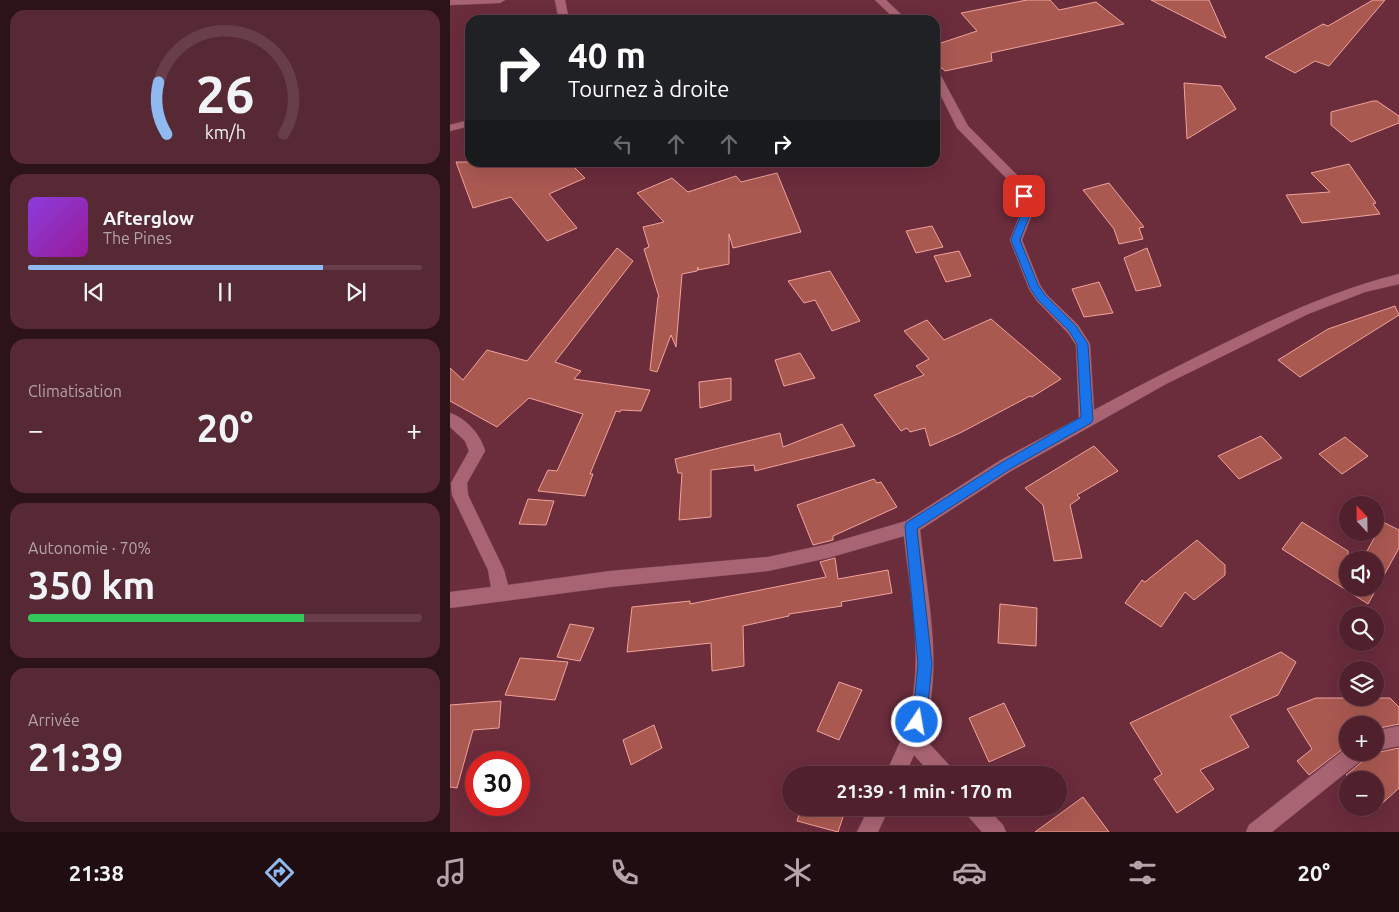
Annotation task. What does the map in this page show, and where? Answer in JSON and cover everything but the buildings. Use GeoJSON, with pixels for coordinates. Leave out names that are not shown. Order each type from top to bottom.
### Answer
{"type":"FeatureCollection","features":[{"type":"Feature","properties":{"kind":"street"},"geometry":{"type":"LineString","coordinates":[[450,2],[500,0]]}},
{"type":"Feature","properties":{"kind":"street"},"geometry":{"type":"LineString","coordinates":[[560,0],[563,15]]}},
{"type":"Feature","properties":{"kind":"street"},"geometry":{"type":"LineString","coordinates":[[880,0],[896,15]]}},
{"type":"Feature","properties":{"kind":"street"},"geometry":{"type":"LineString","coordinates":[[940,84],[963,128],[1020,185],[1029,207],[1016,240],[1034,286],[1042,298],[1073,329],[1083,344],[1087,420]]}},
{"type":"Feature","properties":{"kind":"street"},"geometry":{"type":"LineString","coordinates":[[450,128],[465,124]]}},
{"type":"Feature","properties":{"kind":"street"},"geometry":{"type":"LineString","coordinates":[[450,600],[501,592],[768,564],[828,551],[911,527],[1005,466],[1161,380],[1303,311],[1362,288],[1399,278]]}},
{"type":"Feature","properties":{"kind":"street"},"geometry":{"type":"LineString","coordinates":[[450,419],[473,438],[476,445],[477,451],[460,483],[460,495],[496,570],[501,592]]}},
{"type":"Feature","properties":{"kind":"street"},"geometry":{"type":"LineString","coordinates":[[899,766],[912,739],[921,704],[925,664],[911,527]]}},
{"type":"Feature","properties":{"kind":"street"},"geometry":{"type":"LineString","coordinates":[[1384,740],[1399,736]]}},
{"type":"Feature","properties":{"kind":"street"},"geometry":{"type":"LineString","coordinates":[[912,739],[937,766]]}},
{"type":"Feature","properties":{"kind":"street"},"geometry":{"type":"LineString","coordinates":[[1256,832],[1345,761]]}},
{"type":"Feature","properties":{"kind":"street"},"geometry":{"type":"LineString","coordinates":[[867,832],[875,816]]}},
{"type":"Feature","properties":{"kind":"street"},"geometry":{"type":"LineString","coordinates":[[981,816],[996,832]]}},
{"type":"Feature","properties":{"kind":"route"},"geometry":{"type":"LineString","coordinates":[[917,722],[921,704],[925,664],[911,527],[1005,466],[1087,420],[1083,344],[1073,329],[1042,298],[1034,286],[1016,240],[1029,207],[1024,196]]}}]}
